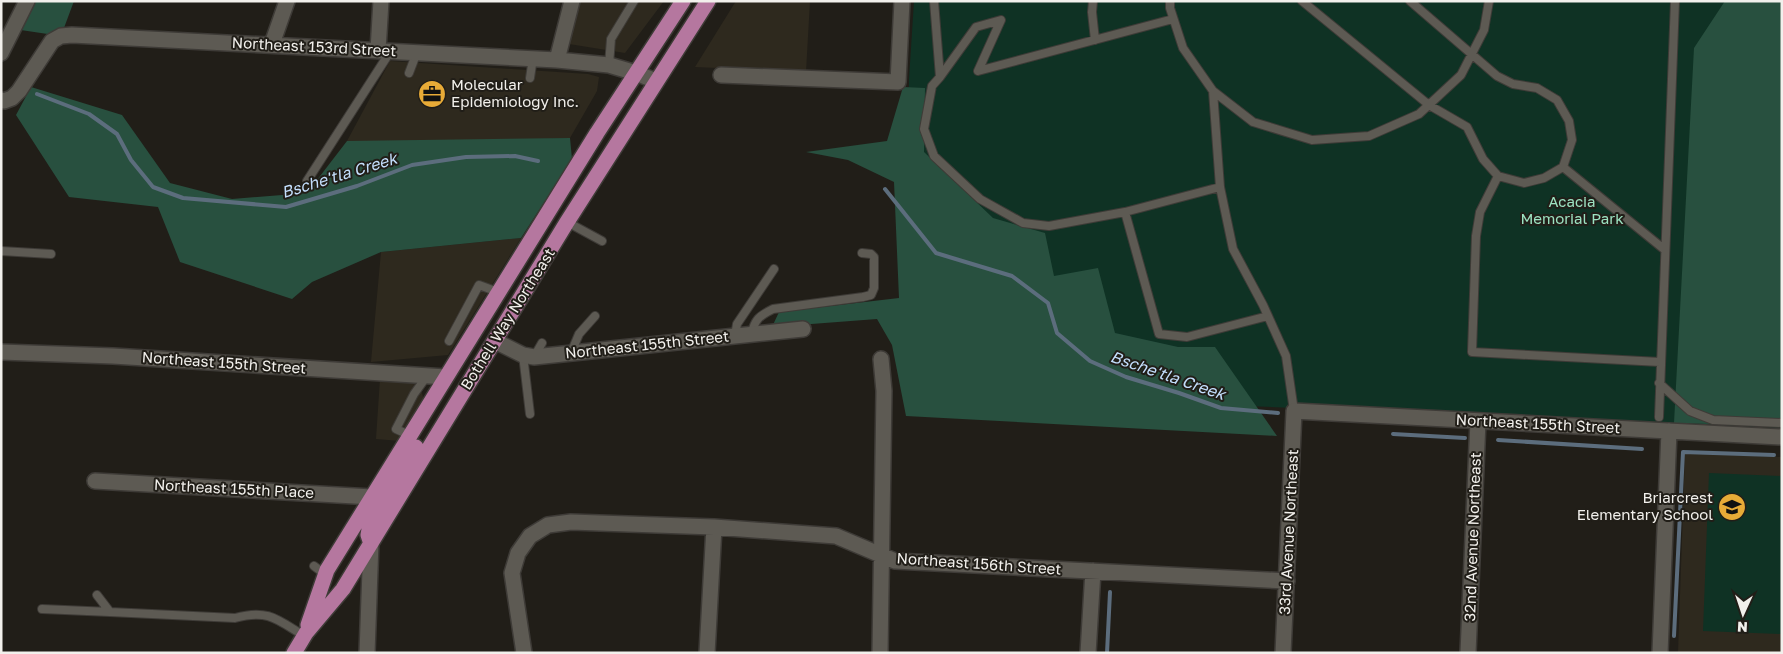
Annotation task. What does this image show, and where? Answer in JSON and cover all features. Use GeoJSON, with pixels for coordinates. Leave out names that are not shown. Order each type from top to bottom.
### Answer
{"type":"FeatureCollection","features":[{"type":"Feature","properties":{"kind":"main road","name":"Bothell Way Northeast"},"geometry":{"type":"LineString","coordinates":[[305,635],[320,570],[372,496],[498,292],[683,1]]}},
{"type":"Feature","properties":{"kind":"main road","name":"Bothell Way Northeast"},"geometry":{"type":"LineString","coordinates":[[294,653],[305,635],[343,589],[567,222],[708,1]]}},
{"type":"Feature","properties":{"kind":"main road"},"geometry":{"type":"LineString","coordinates":[[371,542],[368,535],[371,520],[441,408],[446,377]]}},
{"type":"Feature","properties":{"kind":"street"},"geometry":{"type":"LineString","coordinates":[[1,53],[27,1]]}},
{"type":"Feature","properties":{"kind":"street"},"geometry":{"type":"LineString","coordinates":[[272,44],[287,1]]}},
{"type":"Feature","properties":{"kind":"street"},"geometry":{"type":"LineString","coordinates":[[381,1],[384,50]]}},
{"type":"Feature","properties":{"kind":"street"},"geometry":{"type":"LineString","coordinates":[[557,60],[572,1]]}},
{"type":"Feature","properties":{"kind":"street"},"geometry":{"type":"LineString","coordinates":[[721,75],[898,82],[902,1]]}},
{"type":"Feature","properties":{"kind":"street","name":"Northeast 153rd Street"},"geometry":{"type":"LineString","coordinates":[[1,100],[4,101],[12,98],[52,41],[61,36],[72,35],[533,58],[609,65],[656,81]]}},
{"type":"Feature","properties":{"kind":"street","name":"Northeast 155th Street"},"geometry":{"type":"LineString","coordinates":[[529,356],[803,329]]}},
{"type":"Feature","properties":{"kind":"street"},"geometry":{"type":"LineString","coordinates":[[495,341],[529,356]]}},
{"type":"Feature","properties":{"kind":"street","name":"Northeast 155th Street"},"geometry":{"type":"LineString","coordinates":[[1,352],[113,356],[446,377]]}},
{"type":"Feature","properties":{"kind":"street"},"geometry":{"type":"LineString","coordinates":[[880,653],[884,391],[882,359]]}},
{"type":"Feature","properties":{"kind":"street","name":"Northeast 155th Street"},"geometry":{"type":"LineString","coordinates":[[1294,411],[1782,437]]}},
{"type":"Feature","properties":{"kind":"street","name":"33rd Avenue Northeast"},"geometry":{"type":"LineString","coordinates":[[1283,653],[1294,411]]}},
{"type":"Feature","properties":{"kind":"street","name":"32nd Avenue Northeast"},"geometry":{"type":"LineString","coordinates":[[1468,653],[1478,421]]}},
{"type":"Feature","properties":{"kind":"street"},"geometry":{"type":"LineString","coordinates":[[1660,653],[1669,431]]}},
{"type":"Feature","properties":{"kind":"street","name":"Northeast 155th Place"},"geometry":{"type":"LineString","coordinates":[[96,481],[261,485],[372,496]]}},
{"type":"Feature","properties":{"kind":"street","name":"Northeast 156th Street"},"geometry":{"type":"LineString","coordinates":[[524,653],[512,573],[518,553],[530,536],[548,525],[571,522],[714,528],[836,536],[895,561],[1286,581]]}},
{"type":"Feature","properties":{"kind":"street"},"geometry":{"type":"LineString","coordinates":[[707,653],[714,528]]}},
{"type":"Feature","properties":{"kind":"street"},"geometry":{"type":"LineString","coordinates":[[367,653],[371,542]]}},
{"type":"Feature","properties":{"kind":"street"},"geometry":{"type":"LineString","coordinates":[[1088,653],[1093,571]]}},
{"type":"Feature","properties":{"kind":"lane"},"geometry":{"type":"LineString","coordinates":[[609,65],[611,40],[634,1]]}},
{"type":"Feature","properties":{"kind":"lane"},"geometry":{"type":"LineString","coordinates":[[934,1],[940,77]]}},
{"type":"Feature","properties":{"kind":"lane"},"geometry":{"type":"LineString","coordinates":[[1093,1],[1092,12],[1095,40]]}},
{"type":"Feature","properties":{"kind":"lane"},"geometry":{"type":"LineString","coordinates":[[1170,1],[1183,48],[1212,91],[1253,122],[1312,140],[1369,136],[1419,114],[1461,75],[1484,30],[1489,1]]}},
{"type":"Feature","properties":{"kind":"lane"},"geometry":{"type":"LineString","coordinates":[[1302,1],[1429,105],[1467,126],[1483,159],[1498,176],[1524,184],[1544,178],[1563,167],[1572,140],[1569,121],[1557,100],[1537,88],[1513,84],[1497,76],[1410,1]]}},
{"type":"Feature","properties":{"kind":"lane"},"geometry":{"type":"LineString","coordinates":[[1659,417],[1675,1]]}},
{"type":"Feature","properties":{"kind":"lane"},"geometry":{"type":"LineString","coordinates":[[1174,19],[978,71],[1002,20],[976,27],[932,86],[924,130],[934,156],[980,199],[1022,224],[1049,226],[1125,212],[1220,187]]}},
{"type":"Feature","properties":{"kind":"lane"},"geometry":{"type":"LineString","coordinates":[[307,181],[384,50]]}},
{"type":"Feature","properties":{"kind":"lane"},"geometry":{"type":"LineString","coordinates":[[409,74],[417,52]]}},
{"type":"Feature","properties":{"kind":"lane"},"geometry":{"type":"LineString","coordinates":[[530,78],[533,58]]}},
{"type":"Feature","properties":{"kind":"lane"},"geometry":{"type":"LineString","coordinates":[[1212,91],[1220,187],[1234,250],[1286,356],[1294,411]]}},
{"type":"Feature","properties":{"kind":"lane"},"geometry":{"type":"LineString","coordinates":[[1563,167],[1665,250]]}},
{"type":"Feature","properties":{"kind":"lane"},"geometry":{"type":"LineString","coordinates":[[1498,176],[1480,212],[1476,236],[1472,352],[1660,362]]}},
{"type":"Feature","properties":{"kind":"lane"},"geometry":{"type":"LineString","coordinates":[[1125,212],[1159,334],[1187,337],[1268,316]]}},
{"type":"Feature","properties":{"kind":"lane"},"geometry":{"type":"LineString","coordinates":[[567,222],[602,241]]}},
{"type":"Feature","properties":{"kind":"lane"},"geometry":{"type":"LineString","coordinates":[[1,251],[51,254]]}},
{"type":"Feature","properties":{"kind":"lane"},"geometry":{"type":"LineString","coordinates":[[751,335],[754,322],[762,314],[773,308],[863,298],[871,295],[874,288],[874,257],[871,254],[862,253]]}},
{"type":"Feature","properties":{"kind":"lane"},"geometry":{"type":"LineString","coordinates":[[735,336],[737,324],[774,269]]}},
{"type":"Feature","properties":{"kind":"lane"},"geometry":{"type":"LineString","coordinates":[[449,341],[479,285],[498,292]]}},
{"type":"Feature","properties":{"kind":"lane"},"geometry":{"type":"LineString","coordinates":[[570,353],[579,334],[594,316]]}},
{"type":"Feature","properties":{"kind":"lane"},"geometry":{"type":"LineString","coordinates":[[530,414],[529,356],[542,343]]}},
{"type":"Feature","properties":{"kind":"lane"},"geometry":{"type":"LineString","coordinates":[[409,435],[396,429],[414,394],[427,376]]}},
{"type":"Feature","properties":{"kind":"lane"},"geometry":{"type":"LineString","coordinates":[[1659,383],[1690,410],[1713,420],[1782,423]]}},
{"type":"Feature","properties":{"kind":"lane"},"geometry":{"type":"LineString","coordinates":[[97,594],[110,612]]}},
{"type":"Feature","properties":{"kind":"lane"},"geometry":{"type":"LineString","coordinates":[[42,609],[235,618],[249,614],[273,616],[305,635]]}},
{"type":"Feature","properties":{"kind":"shaded area"},"geometry":{"type":"Polygon","coordinates":[[[579,1],[664,1],[625,53],[569,44],[579,1]]]}},
{"type":"Feature","properties":{"kind":"shaded area"},"geometry":{"type":"Polygon","coordinates":[[[736,1],[810,1],[806,72],[695,67],[736,1]]]}},
{"type":"Feature","properties":{"kind":"shaded area"},"geometry":{"type":"Polygon","coordinates":[[[390,61],[588,74],[599,77],[597,91],[570,138],[416,145],[347,141],[390,61]]]}},
{"type":"Feature","properties":{"kind":"shaded area"},"geometry":{"type":"Polygon","coordinates":[[[521,238],[448,355],[371,362],[381,252],[521,238]]]}},
{"type":"Feature","properties":{"kind":"shaded area"},"geometry":{"type":"Polygon","coordinates":[[[380,379],[403,380],[415,383],[421,390],[424,400],[400,441],[376,439],[380,379]]]}},
{"type":"Feature","properties":{"kind":"shaded area","name":"Briarcrest Elementary School"},"geometry":{"type":"Polygon","coordinates":[[[1685,453],[1782,457],[1782,653],[1678,653],[1685,453]]]}},
{"type":"Feature","properties":{"kind":"green space"},"geometry":{"type":"Polygon","coordinates":[[[27,1],[74,1],[61,36],[14,29],[27,1]]]}},
{"type":"Feature","properties":{"kind":"green space","name":"Acacia Memorial Park"},"geometry":{"type":"Polygon","coordinates":[[[914,1],[1782,1],[1782,428],[904,392],[909,79],[914,1]]]}},
{"type":"Feature","properties":{"kind":"green space"},"geometry":{"type":"Polygon","coordinates":[[[1725,1],[1782,1],[1782,426],[1674,423],[1694,48],[1725,1]]]}},
{"type":"Feature","properties":{"kind":"green space"},"geometry":{"type":"Polygon","coordinates":[[[31,87],[122,115],[170,183],[232,199],[307,193],[347,141],[570,138],[572,159],[521,238],[381,252],[312,282],[292,299],[180,262],[158,207],[69,197],[16,115],[31,87]]]}},
{"type":"Feature","properties":{"kind":"green space"},"geometry":{"type":"Polygon","coordinates":[[[903,87],[925,88],[924,152],[993,218],[1045,233],[1054,276],[1098,268],[1115,333],[1178,347],[1215,347],[1277,436],[906,416],[892,345],[877,319],[772,327],[779,312],[899,298],[894,182],[848,160],[806,152],[887,141],[903,87]]]}},
{"type":"Feature","properties":{"kind":"green space","name":"Briarcrest Elementary School"},"geometry":{"type":"Polygon","coordinates":[[[1709,473],[1782,476],[1782,634],[1703,631],[1709,473]]]}},
{"type":"Feature","properties":{"kind":"waterway","name":"Bsche'tla Creek"},"geometry":{"type":"LineString","coordinates":[[37,94],[89,114],[117,134],[131,160],[153,187],[183,198],[286,207],[357,186],[412,165],[466,157],[515,156],[538,161]]}},
{"type":"Feature","properties":{"kind":"waterway","name":"Bsche'tla Creek"},"geometry":{"type":"LineString","coordinates":[[885,189],[936,253],[1012,276],[1048,303],[1057,333],[1090,361],[1126,377],[1221,408],[1278,413]]}},
{"type":"Feature","properties":{"kind":"waterway"},"geometry":{"type":"LineString","coordinates":[[1393,434],[1465,438]]}},
{"type":"Feature","properties":{"kind":"waterway"},"geometry":{"type":"LineString","coordinates":[[1498,440],[1642,449]]}},
{"type":"Feature","properties":{"kind":"waterway"},"geometry":{"type":"LineString","coordinates":[[1674,636],[1683,452],[1774,455]]}},
{"type":"Feature","properties":{"kind":"waterway"},"geometry":{"type":"LineString","coordinates":[[1107,653],[1110,592]]}},
{"type":"Feature","properties":{"kind":"place","name":"Molecular Epidemiology Inc."},"geometry":{"type":"Point","coordinates":[432,94]}},
{"type":"Feature","properties":{"kind":"place","name":"Briarcrest Elementary School"},"geometry":{"type":"Point","coordinates":[1732,507]}}]}
